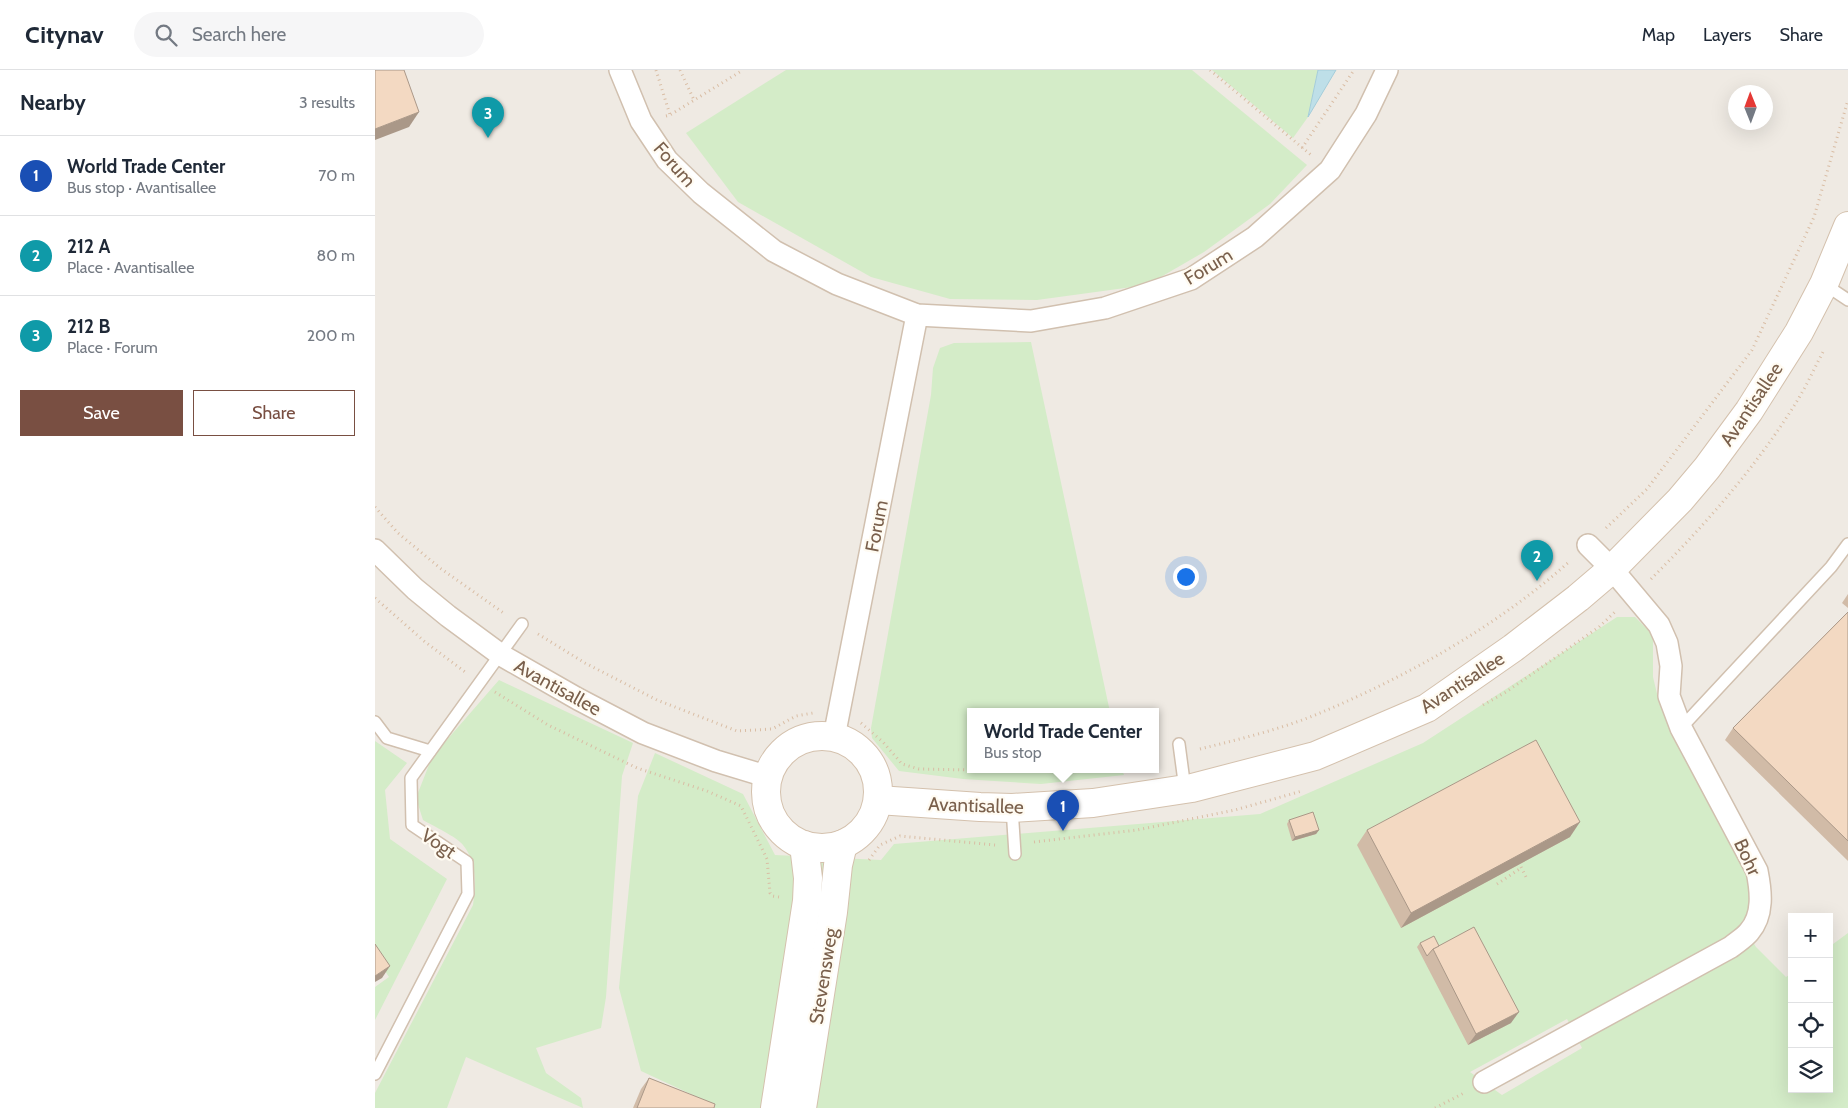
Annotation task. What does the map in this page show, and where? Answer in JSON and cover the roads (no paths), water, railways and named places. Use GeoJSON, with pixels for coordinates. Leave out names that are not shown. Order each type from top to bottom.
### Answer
{"type":"FeatureCollection","features":[{"type":"Feature","properties":{"kind":"street","name":"Forum"},"geometry":{"type":"LineString","coordinates":[[619,70],[641,121],[667,160],[701,193],[774,251],[837,284],[917,315],[1031,321],[1105,308],[1191,279],[1255,237],[1330,170],[1366,114],[1387,70]]}},
{"type":"Feature","properties":{"kind":"street","name":"Avantisallee"},"geometry":{"type":"LineString","coordinates":[[878,800],[980,808],[1012,808],[1093,803],[1185,789],[1315,756],[1427,708],[1513,648],[1578,598],[1612,569],[1680,500],[1707,468],[1749,410],[1799,332],[1824,284],[1848,226]]}},
{"type":"Feature","properties":{"kind":"street","name":"Forum"},"geometry":{"type":"LineString","coordinates":[[837,725],[917,315]]}},
{"type":"Feature","properties":{"kind":"street","name":"Bohr"},"geometry":{"type":"LineString","coordinates":[[1484,1082],[1731,947],[1750,931],[1758,914],[1761,892],[1757,871],[1681,728],[1669,696],[1671,666],[1667,642],[1659,625],[1612,569],[1588,546]]}},
{"type":"Feature","properties":{"kind":"street","name":"Avantisallee"},"geometry":{"type":"LineString","coordinates":[[375,550],[415,589],[501,655],[643,733],[716,761],[769,777]]}},
{"type":"Feature","properties":{"kind":"street"},"geometry":{"type":"LineString","coordinates":[[837,725],[873,767],[877,782],[878,800],[870,821],[858,836],[843,844],[819,848],[804,845],[777,827],[767,796],[769,777],[779,757],[796,743],[818,736],[837,725]]}},
{"type":"Feature","properties":{"kind":"street","name":"Stevensweg"},"geometry":{"type":"LineString","coordinates":[[802,1108],[833,912],[838,865],[843,844]]}},
{"type":"Feature","properties":{"kind":"street","name":"Stevensweg"},"geometry":{"type":"LineString","coordinates":[[775,1108],[807,901],[804,845]]}},
{"type":"Feature","properties":{"kind":"lane"},"geometry":{"type":"LineString","coordinates":[[1824,284],[1848,300]]}},
{"type":"Feature","properties":{"kind":"lane"},"geometry":{"type":"LineString","coordinates":[[1681,728],[1831,567],[1848,544]]}},
{"type":"Feature","properties":{"kind":"lane","name":"Vogt"},"geometry":{"type":"LineString","coordinates":[[375,1074],[468,894],[467,862],[412,825],[411,778],[522,624]]}},
{"type":"Feature","properties":{"kind":"lane"},"geometry":{"type":"LineString","coordinates":[[375,722],[387,738],[430,752]]}},
{"type":"Feature","properties":{"kind":"lane"},"geometry":{"type":"LineString","coordinates":[[1179,749],[1185,789]]}},
{"type":"Feature","properties":{"kind":"lane"},"geometry":{"type":"LineString","coordinates":[[1012,808],[1015,849]]}},
{"type":"Feature","properties":{"kind":"water"},"geometry":{"type":"Polygon","coordinates":[[[1318,70],[1336,70],[1308,117],[1318,70]]]}},
{"type":"Feature","properties":{"kind":"place","name":"212 B"},"geometry":{"type":"Point","coordinates":[488,138]}},
{"type":"Feature","properties":{"kind":"place","name":"212 A"},"geometry":{"type":"Point","coordinates":[1537,581]}},
{"type":"Feature","properties":{"kind":"place","name":"World Trade Center"},"geometry":{"type":"Point","coordinates":[1063,831]}}]}
